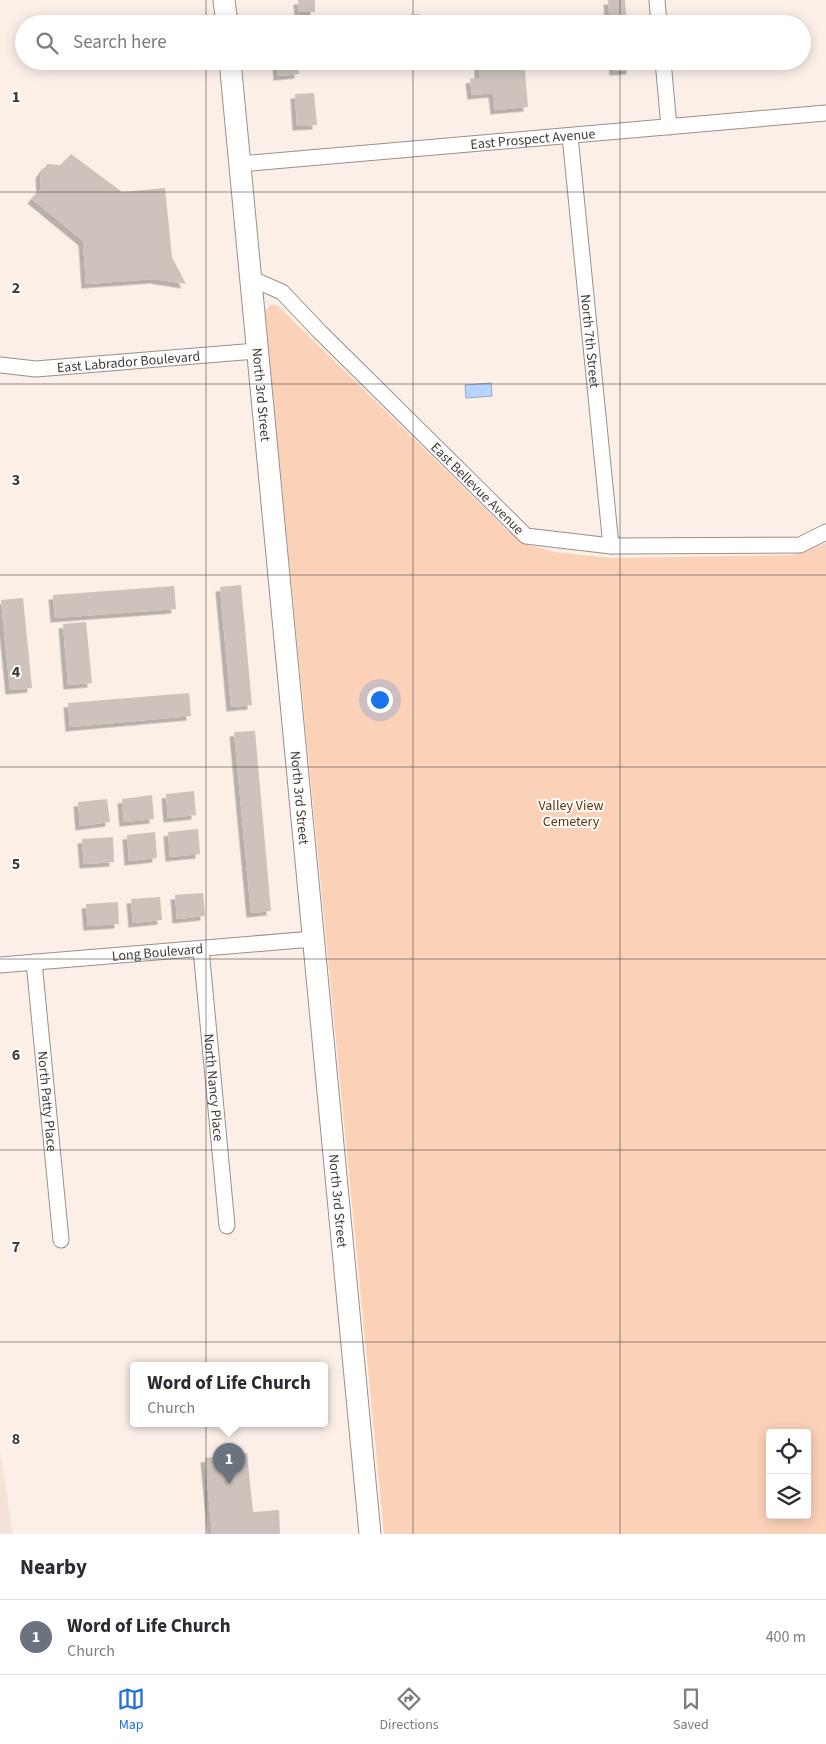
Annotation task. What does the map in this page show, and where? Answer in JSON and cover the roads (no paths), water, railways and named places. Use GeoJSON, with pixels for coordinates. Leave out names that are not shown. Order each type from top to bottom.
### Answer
{"type":"FeatureCollection","features":[{"type":"Feature","properties":{"kind":"main road"},"geometry":{"type":"LineString","coordinates":[[224,0],[226,15]]}},
{"type":"Feature","properties":{"kind":"main road","name":"North 3rd Street"},"geometry":{"type":"LineString","coordinates":[[231,70],[370,1534]]}},
{"type":"Feature","properties":{"kind":"street"},"geometry":{"type":"LineString","coordinates":[[657,0],[659,15]]}},
{"type":"Feature","properties":{"kind":"street"},"geometry":{"type":"LineString","coordinates":[[664,70],[669,127]]}},
{"type":"Feature","properties":{"kind":"street","name":"East Prospect Avenue"},"geometry":{"type":"LineString","coordinates":[[240,164],[826,113]]}},
{"type":"Feature","properties":{"kind":"street","name":"North 7th Street"},"geometry":{"type":"LineString","coordinates":[[570,136],[611,546]]}},
{"type":"Feature","properties":{"kind":"street","name":"East Bellevue Avenue"},"geometry":{"type":"LineString","coordinates":[[250,278],[282,292],[526,536],[611,546],[800,545],[826,532]]}},
{"type":"Feature","properties":{"kind":"street","name":"East Labrador Boulevard"},"geometry":{"type":"LineString","coordinates":[[0,365],[36,369],[257,351]]}},
{"type":"Feature","properties":{"kind":"street","name":"Long Boulevard"},"geometry":{"type":"LineString","coordinates":[[0,965],[313,940]]}},
{"type":"Feature","properties":{"kind":"street","name":"North Nancy Place"},"geometry":{"type":"LineString","coordinates":[[201,949],[227,1226]]}},
{"type":"Feature","properties":{"kind":"street","name":"North Patty Place"},"geometry":{"type":"LineString","coordinates":[[34,962],[61,1240]]}},
{"type":"Feature","properties":{"kind":"water"},"geometry":{"type":"Polygon","coordinates":[[[491,383],[492,396],[466,398],[465,385],[491,383]]]}},
{"type":"Feature","properties":{"kind":"place","name":"Word of Life Church"},"geometry":{"type":"Point","coordinates":[229,1484]}},
{"type":"Feature","properties":{"kind":"park label","name":"Valley View Cemetery"},"geometry":{"type":"Point","coordinates":[571,814]}}]}
